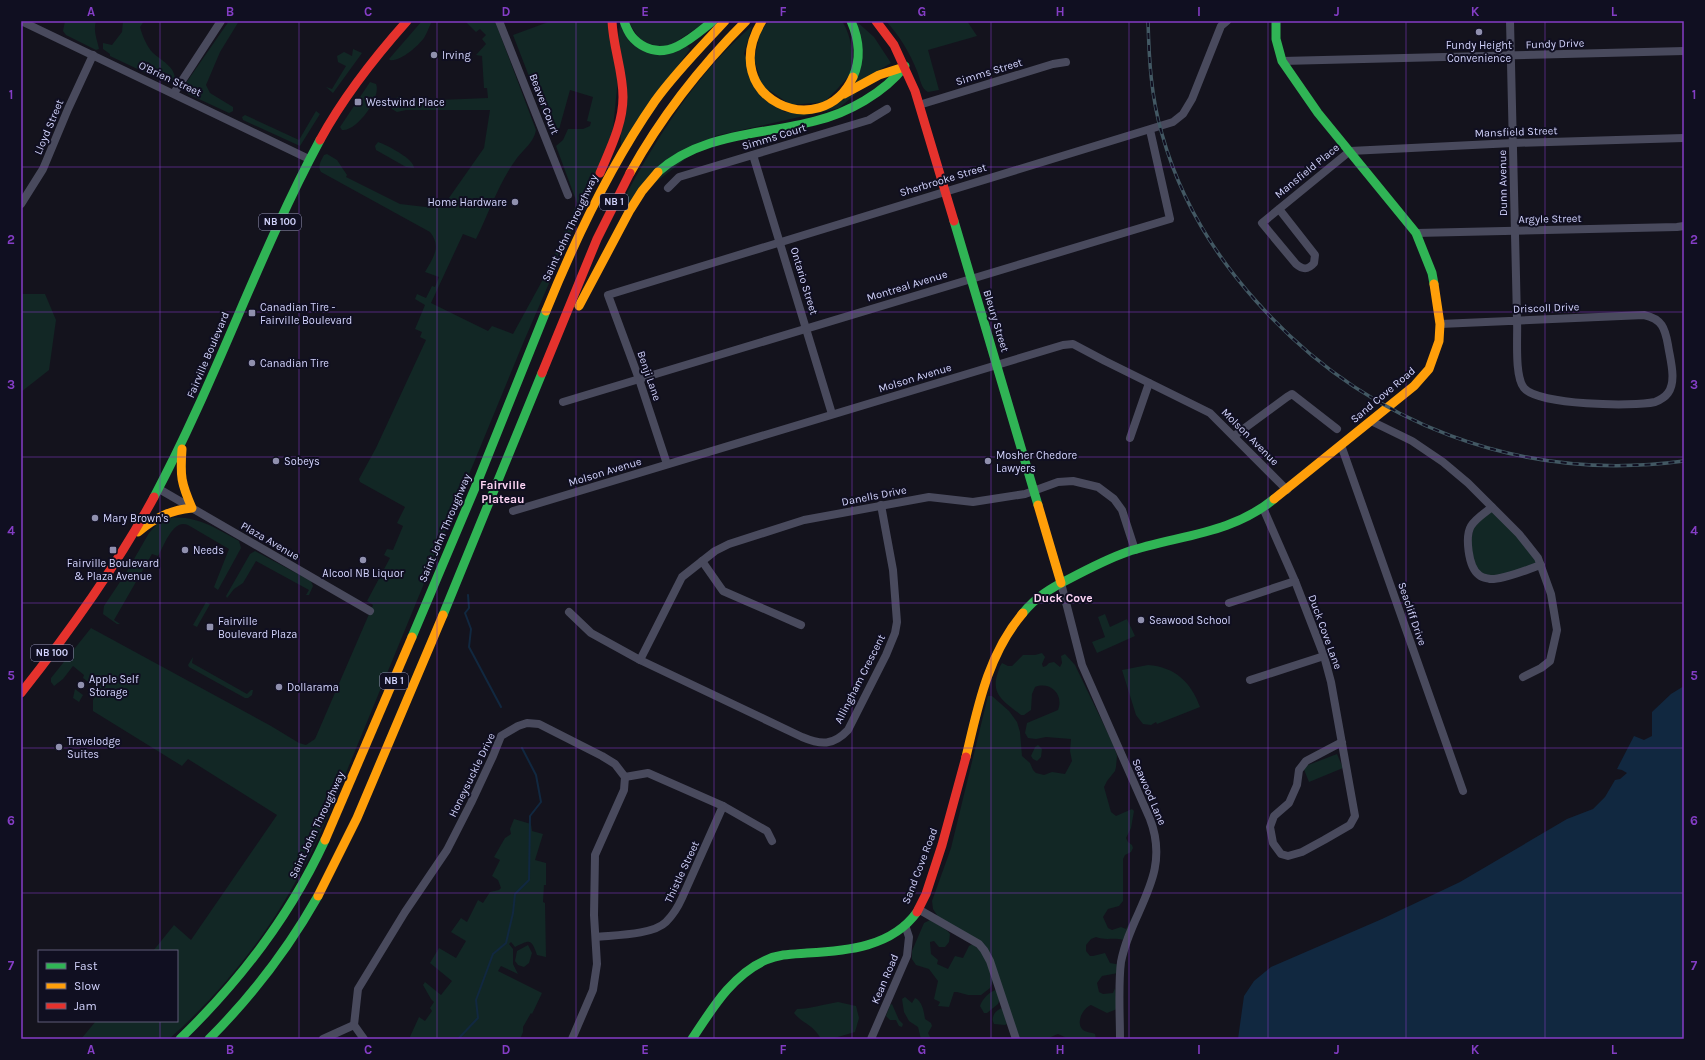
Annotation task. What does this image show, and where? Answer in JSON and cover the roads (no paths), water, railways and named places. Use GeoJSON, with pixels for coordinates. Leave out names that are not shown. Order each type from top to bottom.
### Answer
{"type":"FeatureCollection","features":[{"type":"Feature","properties":{"kind":"main road","name":"Fairville Boulevard"},"geometry":{"type":"LineString","coordinates":[[21,693],[81,614],[132,538],[183,441],[249,290],[309,159],[350,90],[407,21]]}},
{"type":"Feature","properties":{"kind":"main road"},"geometry":{"type":"LineString","coordinates":[[553,291],[584,207],[617,132],[621,116],[623,99],[622,85],[614,42],[612,21]]}},
{"type":"Feature","properties":{"kind":"main road"},"geometry":{"type":"LineString","coordinates":[[624,21],[629,34],[635,41],[652,50],[660,51],[677,47],[713,21]]}},
{"type":"Feature","properties":{"kind":"main road","name":"Saint John Throughway"},"geometry":{"type":"LineString","coordinates":[[180,1039],[218,1001],[259,952],[295,898],[318,854],[469,505],[553,291],[591,208],[628,140],[667,84],[698,48],[725,21]]}},
{"type":"Feature","properties":{"kind":"main road","name":"NB 1"},"geometry":{"type":"LineString","coordinates":[[208,1039],[273,966],[310,912],[335,866],[372,782],[527,411],[573,296],[607,216],[622,186],[670,109],[717,50],[746,21]]}},
{"type":"Feature","properties":{"kind":"main road"},"geometry":{"type":"LineString","coordinates":[[762,21],[750,48],[750,65],[753,76],[768,98],[783,108],[803,112],[820,108],[879,75],[905,66]]}},
{"type":"Feature","properties":{"kind":"main road"},"geometry":{"type":"LineString","coordinates":[[839,97],[849,86],[857,65],[858,44],[851,21]]}},
{"type":"Feature","properties":{"kind":"main road","name":"Bleury Street"},"geometry":{"type":"LineString","coordinates":[[876,21],[895,47],[905,66],[919,105],[1061,583]]}},
{"type":"Feature","properties":{"kind":"main road","name":"Sand Cove Road"},"geometry":{"type":"LineString","coordinates":[[692,1039],[722,996],[746,971],[765,960],[787,954],[851,950],[870,946],[885,940],[906,925],[918,909],[926,892],[952,816],[983,685],[1000,647],[1020,618],[1042,593],[1097,563],[1135,550],[1218,529],[1242,520],[1263,508],[1423,379],[1429,369],[1437,351],[1440,324],[1432,273],[1416,233],[1307,98],[1282,62],[1276,39],[1276,21]]}},
{"type":"Feature","properties":{"kind":"main road"},"geometry":{"type":"LineString","coordinates":[[527,411],[592,280],[634,202],[656,174],[680,155],[708,142],[816,120],[838,113],[882,88],[893,80],[905,66]]}},
{"type":"Feature","properties":{"kind":"main road"},"geometry":{"type":"LineString","coordinates":[[132,538],[160,515],[177,509],[192,508],[184,489],[180,473],[183,441]]}},
{"type":"Feature","properties":{"kind":"street","name":"O'Brien Street"},"geometry":{"type":"LineString","coordinates":[[21,21],[309,159]]}},
{"type":"Feature","properties":{"kind":"street"},"geometry":{"type":"LineString","coordinates":[[174,93],[221,21]]}},
{"type":"Feature","properties":{"kind":"street","name":"Beaver Court"},"geometry":{"type":"LineString","coordinates":[[500,21],[568,195]]}},
{"type":"Feature","properties":{"kind":"street","name":"Dunn Avenue"},"geometry":{"type":"LineString","coordinates":[[1510,21],[1517,320],[1520,381],[1524,388],[1531,394],[1561,401],[1596,404],[1657,402],[1665,397],[1669,392],[1672,374],[1666,336],[1659,321],[1653,317]]}},
{"type":"Feature","properties":{"kind":"street","name":"Sherbrooke Street"},"geometry":{"type":"LineString","coordinates":[[608,295],[1173,122],[1183,114],[1195,93],[1223,22]]}},
{"type":"Feature","properties":{"kind":"street","name":"Fundy Drive"},"geometry":{"type":"LineString","coordinates":[[1282,62],[1684,51]]}},
{"type":"Feature","properties":{"kind":"street","name":"Lloyd Street"},"geometry":{"type":"LineString","coordinates":[[21,204],[43,169],[68,109],[93,55]]}},
{"type":"Feature","properties":{"kind":"street","name":"Simms Street"},"geometry":{"type":"LineString","coordinates":[[919,105],[1053,64],[1066,62]]}},
{"type":"Feature","properties":{"kind":"street","name":"Simms Court"},"geometry":{"type":"LineString","coordinates":[[668,188],[679,178],[869,120],[887,109]]}},
{"type":"Feature","properties":{"kind":"street","name":"Montreal Avenue"},"geometry":{"type":"LineString","coordinates":[[563,402],[1170,219],[1150,130]]}},
{"type":"Feature","properties":{"kind":"street","name":"Mansfield Street"},"geometry":{"type":"LineString","coordinates":[[1350,151],[1513,143],[1684,138]]}},
{"type":"Feature","properties":{"kind":"street","name":"Mansfield Place"},"geometry":{"type":"LineString","coordinates":[[1279,209],[1315,255],[1314,263],[1311,267],[1304,268],[1296,264],[1262,223],[1279,209],[1350,151]]}},
{"type":"Feature","properties":{"kind":"street","name":"Ontario Street"},"geometry":{"type":"LineString","coordinates":[[753,155],[832,414]]}},
{"type":"Feature","properties":{"kind":"street","name":"Argyle Street"},"geometry":{"type":"LineString","coordinates":[[1416,233],[1684,226]]}},
{"type":"Feature","properties":{"kind":"street","name":"Benji Lane"},"geometry":{"type":"LineString","coordinates":[[608,295],[668,464]]}},
{"type":"Feature","properties":{"kind":"street","name":"Driscoll Drive"},"geometry":{"type":"LineString","coordinates":[[1440,324],[1644,315],[1653,317]]}},
{"type":"Feature","properties":{"kind":"street","name":"Molson Avenue"},"geometry":{"type":"LineString","coordinates":[[513,511],[1062,345],[1073,344],[1210,413],[1287,490]]}},
{"type":"Feature","properties":{"kind":"street"},"geometry":{"type":"LineString","coordinates":[[1130,438],[1149,383]]}},
{"type":"Feature","properties":{"kind":"street"},"geometry":{"type":"LineString","coordinates":[[1234,436],[1286,396],[1292,394],[1338,429]]}},
{"type":"Feature","properties":{"kind":"street"},"geometry":{"type":"LineString","coordinates":[[1371,421],[1412,441],[1443,462],[1468,483],[1519,534],[1538,558],[1551,594],[1557,630],[1550,661],[1541,668],[1523,677]]}},
{"type":"Feature","properties":{"kind":"street","name":"Seacliff Drive"},"geometry":{"type":"LineString","coordinates":[[1341,445],[1463,791]]}},
{"type":"Feature","properties":{"kind":"street","name":"Danells Drive"},"geometry":{"type":"LineString","coordinates":[[640,660],[682,577],[715,551],[729,544],[804,520],[929,497],[973,502],[1025,494],[1058,482],[1073,481],[1098,487],[1114,499],[1122,510],[1135,550]]}},
{"type":"Feature","properties":{"kind":"street","name":"Plaza Avenue"},"geometry":{"type":"LineString","coordinates":[[159,489],[370,611]]}},
{"type":"Feature","properties":{"kind":"street","name":"Allingham Crescent"},"geometry":{"type":"LineString","coordinates":[[640,660],[816,742],[831,742],[841,738],[848,730],[886,655],[895,633],[897,622],[896,597],[881,506]]}},
{"type":"Feature","properties":{"kind":"street"},"geometry":{"type":"LineString","coordinates":[[1492,507],[1472,525],[1468,537],[1472,566],[1478,575],[1484,578],[1498,578],[1541,565]]}},
{"type":"Feature","properties":{"kind":"street","name":"Duck Cove Lane"},"geometry":{"type":"LineString","coordinates":[[1263,508],[1295,581],[1324,656],[1331,682],[1342,742],[1355,816],[1350,825],[1302,852],[1288,856],[1281,854],[1272,843],[1270,827],[1274,816],[1289,802],[1297,785],[1299,770],[1306,761],[1342,742]]}},
{"type":"Feature","properties":{"kind":"street"},"geometry":{"type":"LineString","coordinates":[[702,561],[723,591],[801,625]]}},
{"type":"Feature","properties":{"kind":"street"},"geometry":{"type":"LineString","coordinates":[[1229,604],[1295,581]]}},
{"type":"Feature","properties":{"kind":"street","name":"Seawood Lane"},"geometry":{"type":"LineString","coordinates":[[1061,583],[1082,665],[1150,819],[1156,838],[1155,872],[1126,944],[1121,964],[1120,1039]]}},
{"type":"Feature","properties":{"kind":"street"},"geometry":{"type":"LineString","coordinates":[[569,612],[591,633],[640,660]]}},
{"type":"Feature","properties":{"kind":"street"},"geometry":{"type":"LineString","coordinates":[[1250,680],[1324,656]]}},
{"type":"Feature","properties":{"kind":"street","name":"Honeysuckle Drive"},"geometry":{"type":"LineString","coordinates":[[354,1025],[358,989],[402,916],[447,850],[477,791],[501,736],[527,722],[539,724],[615,764],[625,777]]}},
{"type":"Feature","properties":{"kind":"street"},"geometry":{"type":"LineString","coordinates":[[572,1039],[593,990],[597,964],[594,915],[595,855],[624,790],[625,777],[648,773],[723,806],[767,831],[772,841]]}},
{"type":"Feature","properties":{"kind":"street","name":"Thistle Street"},"geometry":{"type":"LineString","coordinates":[[596,937],[650,930],[665,924],[674,913],[682,898],[723,806]]}},
{"type":"Feature","properties":{"kind":"street"},"geometry":{"type":"LineString","coordinates":[[918,909],[974,941],[984,950],[990,961],[1016,1039]]}},
{"type":"Feature","properties":{"kind":"street","name":"Kean Road"},"geometry":{"type":"LineString","coordinates":[[871,1039],[907,956],[909,937],[906,925]]}},
{"type":"Feature","properties":{"kind":"street"},"geometry":{"type":"LineString","coordinates":[[323,1039],[354,1025],[364,1039]]}},
{"type":"Feature","properties":{"kind":"water"},"geometry":{"type":"Polygon","coordinates":[[[1684,686],[1684,1039],[1238,1039],[1244,996],[1254,981],[1271,967],[1382,919],[1460,882],[1567,819],[1593,809],[1605,797],[1615,780],[1620,779],[1627,773],[1617,769],[1634,736],[1644,740],[1652,736],[1652,712],[1671,694],[1684,686]]]}},
{"type":"Feature","properties":{"kind":"waterway"},"geometry":{"type":"LineString","coordinates":[[468,595],[469,608],[465,613],[471,629],[469,647],[501,707]]}},
{"type":"Feature","properties":{"kind":"waterway"},"geometry":{"type":"LineString","coordinates":[[458,1039],[478,1018],[476,1000],[493,954],[506,943],[513,913],[515,894],[529,880],[530,816],[541,802],[536,775],[522,748]]}},
{"type":"Feature","properties":{"kind":"railway"},"geometry":{"type":"LineString","coordinates":[[1148,21],[1151,78],[1155,106],[1169,157],[1178,180],[1199,223],[1240,283],[1299,344],[1346,381],[1396,411],[1450,435],[1506,452],[1564,463],[1623,465],[1684,461]]}},
{"type":"Feature","properties":{"kind":"place","name":"Fundy Height Convenience"},"geometry":{"type":"Point","coordinates":[1479,32]}},
{"type":"Feature","properties":{"kind":"place","name":"Irving"},"geometry":{"type":"Point","coordinates":[434,55]}},
{"type":"Feature","properties":{"kind":"place","name":"Westwind Place"},"geometry":{"type":"Point","coordinates":[358,102]}},
{"type":"Feature","properties":{"kind":"place","name":"Home Hardware"},"geometry":{"type":"Point","coordinates":[515,202]}},
{"type":"Feature","properties":{"kind":"place","name":"Canadian Tire - Fairville Boulevard"},"geometry":{"type":"Point","coordinates":[252,313]}},
{"type":"Feature","properties":{"kind":"place","name":"Canadian Tire"},"geometry":{"type":"Point","coordinates":[252,363]}},
{"type":"Feature","properties":{"kind":"place","name":"Sobeys"},"geometry":{"type":"Point","coordinates":[276,461]}},
{"type":"Feature","properties":{"kind":"place","name":"Mosher Chedore Lawyers"},"geometry":{"type":"Point","coordinates":[988,461]}},
{"type":"Feature","properties":{"kind":"place","name":"Mary Brown's"},"geometry":{"type":"Point","coordinates":[95,518]}},
{"type":"Feature","properties":{"kind":"place","name":"Fairville Boulevard & Plaza Avenue"},"geometry":{"type":"Point","coordinates":[113,550]}},
{"type":"Feature","properties":{"kind":"place","name":"Needs"},"geometry":{"type":"Point","coordinates":[185,550]}},
{"type":"Feature","properties":{"kind":"place","name":"Alcool NB Liquor"},"geometry":{"type":"Point","coordinates":[363,560]}},
{"type":"Feature","properties":{"kind":"place","name":"Seawood School"},"geometry":{"type":"Point","coordinates":[1141,620]}},
{"type":"Feature","properties":{"kind":"place","name":"Fairville Boulevard Plaza"},"geometry":{"type":"Point","coordinates":[210,627]}},
{"type":"Feature","properties":{"kind":"place","name":"Apple Self Storage"},"geometry":{"type":"Point","coordinates":[81,685]}},
{"type":"Feature","properties":{"kind":"place","name":"Dollarama"},"geometry":{"type":"Point","coordinates":[279,687]}},
{"type":"Feature","properties":{"kind":"place","name":"Travelodge Suites"},"geometry":{"type":"Point","coordinates":[59,747]}},
{"type":"Feature","properties":{"kind":"district","name":"Fairville Plateau"},"geometry":{"type":"Point","coordinates":[503,492]}},
{"type":"Feature","properties":{"kind":"district","name":"Duck Cove"},"geometry":{"type":"Point","coordinates":[1063,598]}}]}
